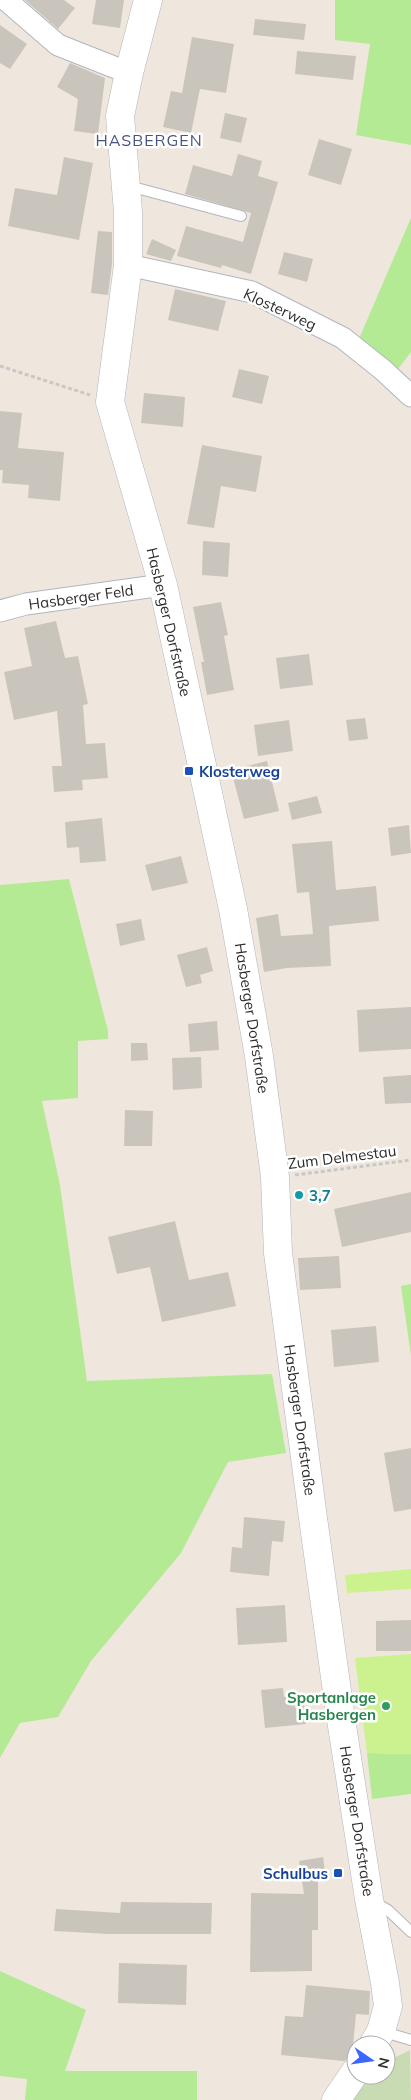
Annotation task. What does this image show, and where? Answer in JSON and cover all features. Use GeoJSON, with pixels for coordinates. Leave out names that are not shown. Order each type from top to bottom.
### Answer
{"type":"FeatureCollection","features":[{"type":"Feature","properties":{"kind":"street"},"geometry":{"type":"LineString","coordinates":[[6,0],[58,45],[128,73]]}},
{"type":"Feature","properties":{"kind":"street","name":"Hasberger Dorfstraße"},"geometry":{"type":"LineString","coordinates":[[148,0],[128,73],[120,116],[128,264],[110,402],[163,585],[234,909],[259,1056],[275,1177],[280,1262],[339,1703],[369,1900],[388,2006],[378,2035]]}},
{"type":"Feature","properties":{"kind":"street","name":"Klosterweg"},"geometry":{"type":"LineString","coordinates":[[128,264],[252,292],[343,338],[383,370],[411,396]]}},
{"type":"Feature","properties":{"kind":"street","name":"Hasberger Feld"},"geometry":{"type":"LineString","coordinates":[[0,611],[26,604],[163,585]]}},
{"type":"Feature","properties":{"kind":"street"},"geometry":{"type":"LineString","coordinates":[[336,2100],[346,2085]]}},
{"type":"Feature","properties":{"kind":"lane"},"geometry":{"type":"LineString","coordinates":[[125,185],[241,216]]}},
{"type":"Feature","properties":{"kind":"lane"},"geometry":{"type":"LineString","coordinates":[[369,1900],[388,1910],[411,1932]]}},
{"type":"Feature","properties":{"kind":"lane"},"geometry":{"type":"LineString","coordinates":[[396,2039],[411,2040]]}},
{"type":"Feature","properties":{"kind":"path"},"geometry":{"type":"LineString","coordinates":[[0,366],[110,402]]}},
{"type":"Feature","properties":{"kind":"path","name":"Zum Delmestau"},"geometry":{"type":"LineString","coordinates":[[275,1177],[411,1160]]}},
{"type":"Feature","properties":{"kind":"green space"},"geometry":{"type":"Polygon","coordinates":[[[335,0],[411,0],[411,145],[356,135],[370,44],[335,40],[335,0]]]}},
{"type":"Feature","properties":{"kind":"green space"},"geometry":{"type":"Polygon","coordinates":[[[411,218],[411,352],[398,369],[358,341],[411,218]]]}},
{"type":"Feature","properties":{"kind":"green space"},"geometry":{"type":"Polygon","coordinates":[[[69,879],[108,1031],[108,1039],[78,1041],[78,1098],[42,1101],[60,1185],[87,1381],[272,1374],[286,1453],[228,1462],[181,1553],[91,1661],[58,1717],[20,1723],[0,1758],[0,885],[69,879]]]}},
{"type":"Feature","properties":{"kind":"green space"},"geometry":{"type":"Polygon","coordinates":[[[411,1284],[411,1356],[401,1286],[411,1284]]]}},
{"type":"Feature","properties":{"kind":"green space"},"geometry":{"type":"Polygon","coordinates":[[[411,1569],[411,1589],[347,1593],[345,1575],[411,1569]]]}},
{"type":"Feature","properties":{"kind":"green space","name":"Sportanlage Hasbergen"},"geometry":{"type":"Polygon","coordinates":[[[411,1654],[411,1754],[367,1753],[355,1658],[411,1654]]]}},
{"type":"Feature","properties":{"kind":"green space"},"geometry":{"type":"Polygon","coordinates":[[[367,1753],[411,1754],[411,1794],[372,1799],[367,1753]]]}},
{"type":"Feature","properties":{"kind":"green space"},"geometry":{"type":"Polygon","coordinates":[[[0,1971],[86,2010],[65,2071],[197,2071],[197,2100],[25,2100],[27,2079],[0,2076],[0,1971]]]}},
{"type":"Feature","properties":{"kind":"green space"},"geometry":{"type":"Polygon","coordinates":[[[410,2050],[411,2100],[350,2100],[361,2085],[396,2085],[396,2057],[410,2050]]]}},
{"type":"Feature","properties":{"kind":"building"},"geometry":{"type":"Polygon","coordinates":[[[25,0],[64,0],[75,8],[58,29],[25,0]]]}},
{"type":"Feature","properties":{"kind":"building"},"geometry":{"type":"Polygon","coordinates":[[[96,0],[124,0],[120,28],[92,24],[96,0]]]}},
{"type":"Feature","properties":{"kind":"building"},"geometry":{"type":"Polygon","coordinates":[[[255,19],[306,24],[304,40],[253,35],[255,19]]]}},
{"type":"Feature","properties":{"kind":"building"},"geometry":{"type":"Polygon","coordinates":[[[0,25],[27,44],[10,69],[0,63],[0,25]]]}},
{"type":"Feature","properties":{"kind":"building"},"geometry":{"type":"Polygon","coordinates":[[[192,37],[234,44],[226,93],[200,89],[191,133],[163,127],[171,91],[182,93],[192,37]]]}},
{"type":"Feature","properties":{"kind":"building"},"geometry":{"type":"Polygon","coordinates":[[[297,51],[356,56],[353,80],[295,74],[297,51]]]}},
{"type":"Feature","properties":{"kind":"building"},"geometry":{"type":"Polygon","coordinates":[[[70,63],[105,78],[98,134],[74,131],[78,99],[57,87],[70,63]]]}},
{"type":"Feature","properties":{"kind":"building"},"geometry":{"type":"Polygon","coordinates":[[[225,113],[247,118],[241,143],[220,138],[225,113]]]}},
{"type":"Feature","properties":{"kind":"building"},"geometry":{"type":"Polygon","coordinates":[[[319,139],[352,149],[341,185],[308,175],[319,139]]]}},
{"type":"Feature","properties":{"kind":"building"},"geometry":{"type":"Polygon","coordinates":[[[238,154],[262,161],[258,176],[278,182],[251,274],[222,265],[221,268],[177,256],[186,226],[243,242],[251,213],[185,194],[193,165],[232,176],[238,154]]]}},
{"type":"Feature","properties":{"kind":"building"},"geometry":{"type":"Polygon","coordinates":[[[64,157],[93,163],[79,240],[8,226],[15,188],[57,195],[64,157]]]}},
{"type":"Feature","properties":{"kind":"building"},"geometry":{"type":"Polygon","coordinates":[[[98,231],[112,232],[112,264],[108,295],[91,293],[98,231]]]}},
{"type":"Feature","properties":{"kind":"building"},"geometry":{"type":"Polygon","coordinates":[[[152,239],[176,250],[171,261],[146,254],[152,239]]]}},
{"type":"Feature","properties":{"kind":"building"},"geometry":{"type":"Polygon","coordinates":[[[284,252],[313,259],[307,282],[278,274],[284,252]]]}},
{"type":"Feature","properties":{"kind":"building"},"geometry":{"type":"Polygon","coordinates":[[[175,289],[226,301],[218,331],[168,320],[175,289]]]}},
{"type":"Feature","properties":{"kind":"building"},"geometry":{"type":"Polygon","coordinates":[[[239,369],[269,376],[262,404],[232,397],[239,369]]]}},
{"type":"Feature","properties":{"kind":"building"},"geometry":{"type":"Polygon","coordinates":[[[144,393],[185,397],[183,427],[141,423],[144,393]]]}},
{"type":"Feature","properties":{"kind":"building"},"geometry":{"type":"Polygon","coordinates":[[[0,411],[22,413],[18,448],[64,452],[60,501],[28,498],[29,485],[2,483],[3,470],[0,470],[0,411]]]}},
{"type":"Feature","properties":{"kind":"building"},"geometry":{"type":"Polygon","coordinates":[[[202,445],[262,456],[256,492],[221,486],[214,528],[187,524],[202,445]]]}},
{"type":"Feature","properties":{"kind":"building"},"geometry":{"type":"Polygon","coordinates":[[[203,541],[230,543],[228,577],[202,575],[203,541]]]}},
{"type":"Feature","properties":{"kind":"building"},"geometry":{"type":"Polygon","coordinates":[[[221,602],[228,635],[224,636],[234,690],[207,695],[201,662],[204,662],[193,607],[221,602]]]}},
{"type":"Feature","properties":{"kind":"building"},"geometry":{"type":"Polygon","coordinates":[[[56,621],[65,658],[78,656],[88,704],[83,705],[86,744],[105,743],[108,778],[82,780],[83,790],[54,792],[52,766],[62,766],[57,711],[14,720],[4,672],[32,666],[24,628],[56,621]]]}},
{"type":"Feature","properties":{"kind":"building"},"geometry":{"type":"Polygon","coordinates":[[[309,654],[313,685],[280,689],[276,658],[309,654]]]}},
{"type":"Feature","properties":{"kind":"building"},"geometry":{"type":"Polygon","coordinates":[[[365,718],[368,739],[349,741],[346,720],[365,718]]]}},
{"type":"Feature","properties":{"kind":"building"},"geometry":{"type":"Polygon","coordinates":[[[289,720],[293,751],[258,756],[254,725],[289,720]]]}},
{"type":"Feature","properties":{"kind":"building"},"geometry":{"type":"Polygon","coordinates":[[[267,761],[279,811],[244,819],[231,770],[267,761]]]}},
{"type":"Feature","properties":{"kind":"building"},"geometry":{"type":"Polygon","coordinates":[[[317,796],[322,813],[292,820],[288,803],[317,796]]]}},
{"type":"Feature","properties":{"kind":"building"},"geometry":{"type":"Polygon","coordinates":[[[102,818],[106,861],[80,863],[79,847],[67,848],[65,822],[102,818]]]}},
{"type":"Feature","properties":{"kind":"building"},"geometry":{"type":"Polygon","coordinates":[[[409,825],[411,853],[391,856],[388,828],[409,825]]]}},
{"type":"Feature","properties":{"kind":"building"},"geometry":{"type":"Polygon","coordinates":[[[332,841],[336,890],[376,886],[379,921],[329,926],[331,966],[287,968],[264,972],[256,918],[278,914],[281,936],[313,934],[309,892],[297,893],[292,844],[332,841]]]}},
{"type":"Feature","properties":{"kind":"building"},"geometry":{"type":"Polygon","coordinates":[[[181,856],[188,883],[152,891],[145,865],[181,856]]]}},
{"type":"Feature","properties":{"kind":"building"},"geometry":{"type":"Polygon","coordinates":[[[141,919],[145,940],[120,946],[116,924],[141,919]]]}},
{"type":"Feature","properties":{"kind":"building"},"geometry":{"type":"Polygon","coordinates":[[[207,947],[213,971],[200,975],[202,983],[186,987],[177,955],[207,947]]]}},
{"type":"Feature","properties":{"kind":"building"},"geometry":{"type":"Polygon","coordinates":[[[411,1007],[411,1049],[359,1052],[357,1010],[411,1007]]]}},
{"type":"Feature","properties":{"kind":"building"},"geometry":{"type":"Polygon","coordinates":[[[217,1021],[219,1050],[190,1052],[188,1024],[217,1021]]]}},
{"type":"Feature","properties":{"kind":"building"},"geometry":{"type":"Polygon","coordinates":[[[131,1043],[147,1043],[148,1060],[131,1061],[131,1043]]]}},
{"type":"Feature","properties":{"kind":"building"},"geometry":{"type":"Polygon","coordinates":[[[201,1057],[202,1088],[173,1090],[172,1058],[201,1057]]]}},
{"type":"Feature","properties":{"kind":"building"},"geometry":{"type":"Polygon","coordinates":[[[411,1075],[411,1103],[385,1104],[383,1077],[411,1075]]]}},
{"type":"Feature","properties":{"kind":"building"},"geometry":{"type":"Polygon","coordinates":[[[125,1110],[153,1111],[152,1146],[124,1146],[125,1110]]]}},
{"type":"Feature","properties":{"kind":"building"},"geometry":{"type":"Polygon","coordinates":[[[411,1192],[411,1232],[342,1247],[334,1209],[411,1192]]]}},
{"type":"Feature","properties":{"kind":"building"},"geometry":{"type":"Polygon","coordinates":[[[175,1221],[189,1280],[228,1272],[236,1306],[162,1322],[150,1267],[117,1274],[108,1237],[175,1221]]]}},
{"type":"Feature","properties":{"kind":"building"},"geometry":{"type":"Polygon","coordinates":[[[339,1256],[341,1288],[300,1290],[298,1258],[339,1256]]]}},
{"type":"Feature","properties":{"kind":"building"},"geometry":{"type":"Polygon","coordinates":[[[376,1326],[379,1362],[334,1367],[331,1330],[376,1326]]]}},
{"type":"Feature","properties":{"kind":"building"},"geometry":{"type":"Polygon","coordinates":[[[411,1448],[411,1509],[394,1512],[384,1453],[411,1448]]]}},
{"type":"Feature","properties":{"kind":"building"},"geometry":{"type":"Polygon","coordinates":[[[244,1517],[285,1521],[283,1542],[272,1541],[269,1576],[230,1572],[232,1547],[242,1548],[244,1517]]]}},
{"type":"Feature","properties":{"kind":"building"},"geometry":{"type":"Polygon","coordinates":[[[285,1605],[287,1642],[238,1645],[236,1608],[285,1605]]]}},
{"type":"Feature","properties":{"kind":"building"},"geometry":{"type":"Polygon","coordinates":[[[411,1620],[411,1651],[376,1651],[376,1621],[411,1620]]]}},
{"type":"Feature","properties":{"kind":"building"},"geometry":{"type":"Polygon","coordinates":[[[283,1688],[284,1697],[303,1694],[306,1724],[265,1728],[261,1690],[283,1688]]]}},
{"type":"Feature","properties":{"kind":"building"},"geometry":{"type":"Polygon","coordinates":[[[323,1857],[326,1878],[318,1879],[318,1930],[312,1930],[312,1971],[250,1972],[251,1893],[304,1894],[299,1861],[323,1857]]]}},
{"type":"Feature","properties":{"kind":"building"},"geometry":{"type":"Polygon","coordinates":[[[121,1902],[212,1903],[211,1934],[108,1934],[54,1931],[56,1909],[120,1913],[121,1902]]]}},
{"type":"Feature","properties":{"kind":"building"},"geometry":{"type":"Polygon","coordinates":[[[119,1963],[187,1965],[186,2005],[118,2003],[119,1963]]]}},
{"type":"Feature","properties":{"kind":"building"},"geometry":{"type":"Polygon","coordinates":[[[306,1985],[370,1991],[369,2015],[356,2014],[354,2035],[346,2035],[346,2060],[344,2061],[281,2055],[285,2016],[303,2017],[306,1985]]]}},
{"type":"Feature","properties":{"kind":"place","name":"Klosterweg"},"geometry":{"type":"Point","coordinates":[189,771]}},
{"type":"Feature","properties":{"kind":"place","name":"3,7"},"geometry":{"type":"Point","coordinates":[299,1195]}},
{"type":"Feature","properties":{"kind":"place","name":"Sportanlage Hasbergen"},"geometry":{"type":"Point","coordinates":[386,1706]}},
{"type":"Feature","properties":{"kind":"place","name":"Schulbus"},"geometry":{"type":"Point","coordinates":[338,1873]}},
{"type":"Feature","properties":{"kind":"district","name":"HASBERGEN"},"geometry":{"type":"Point","coordinates":[149,140]}}]}
